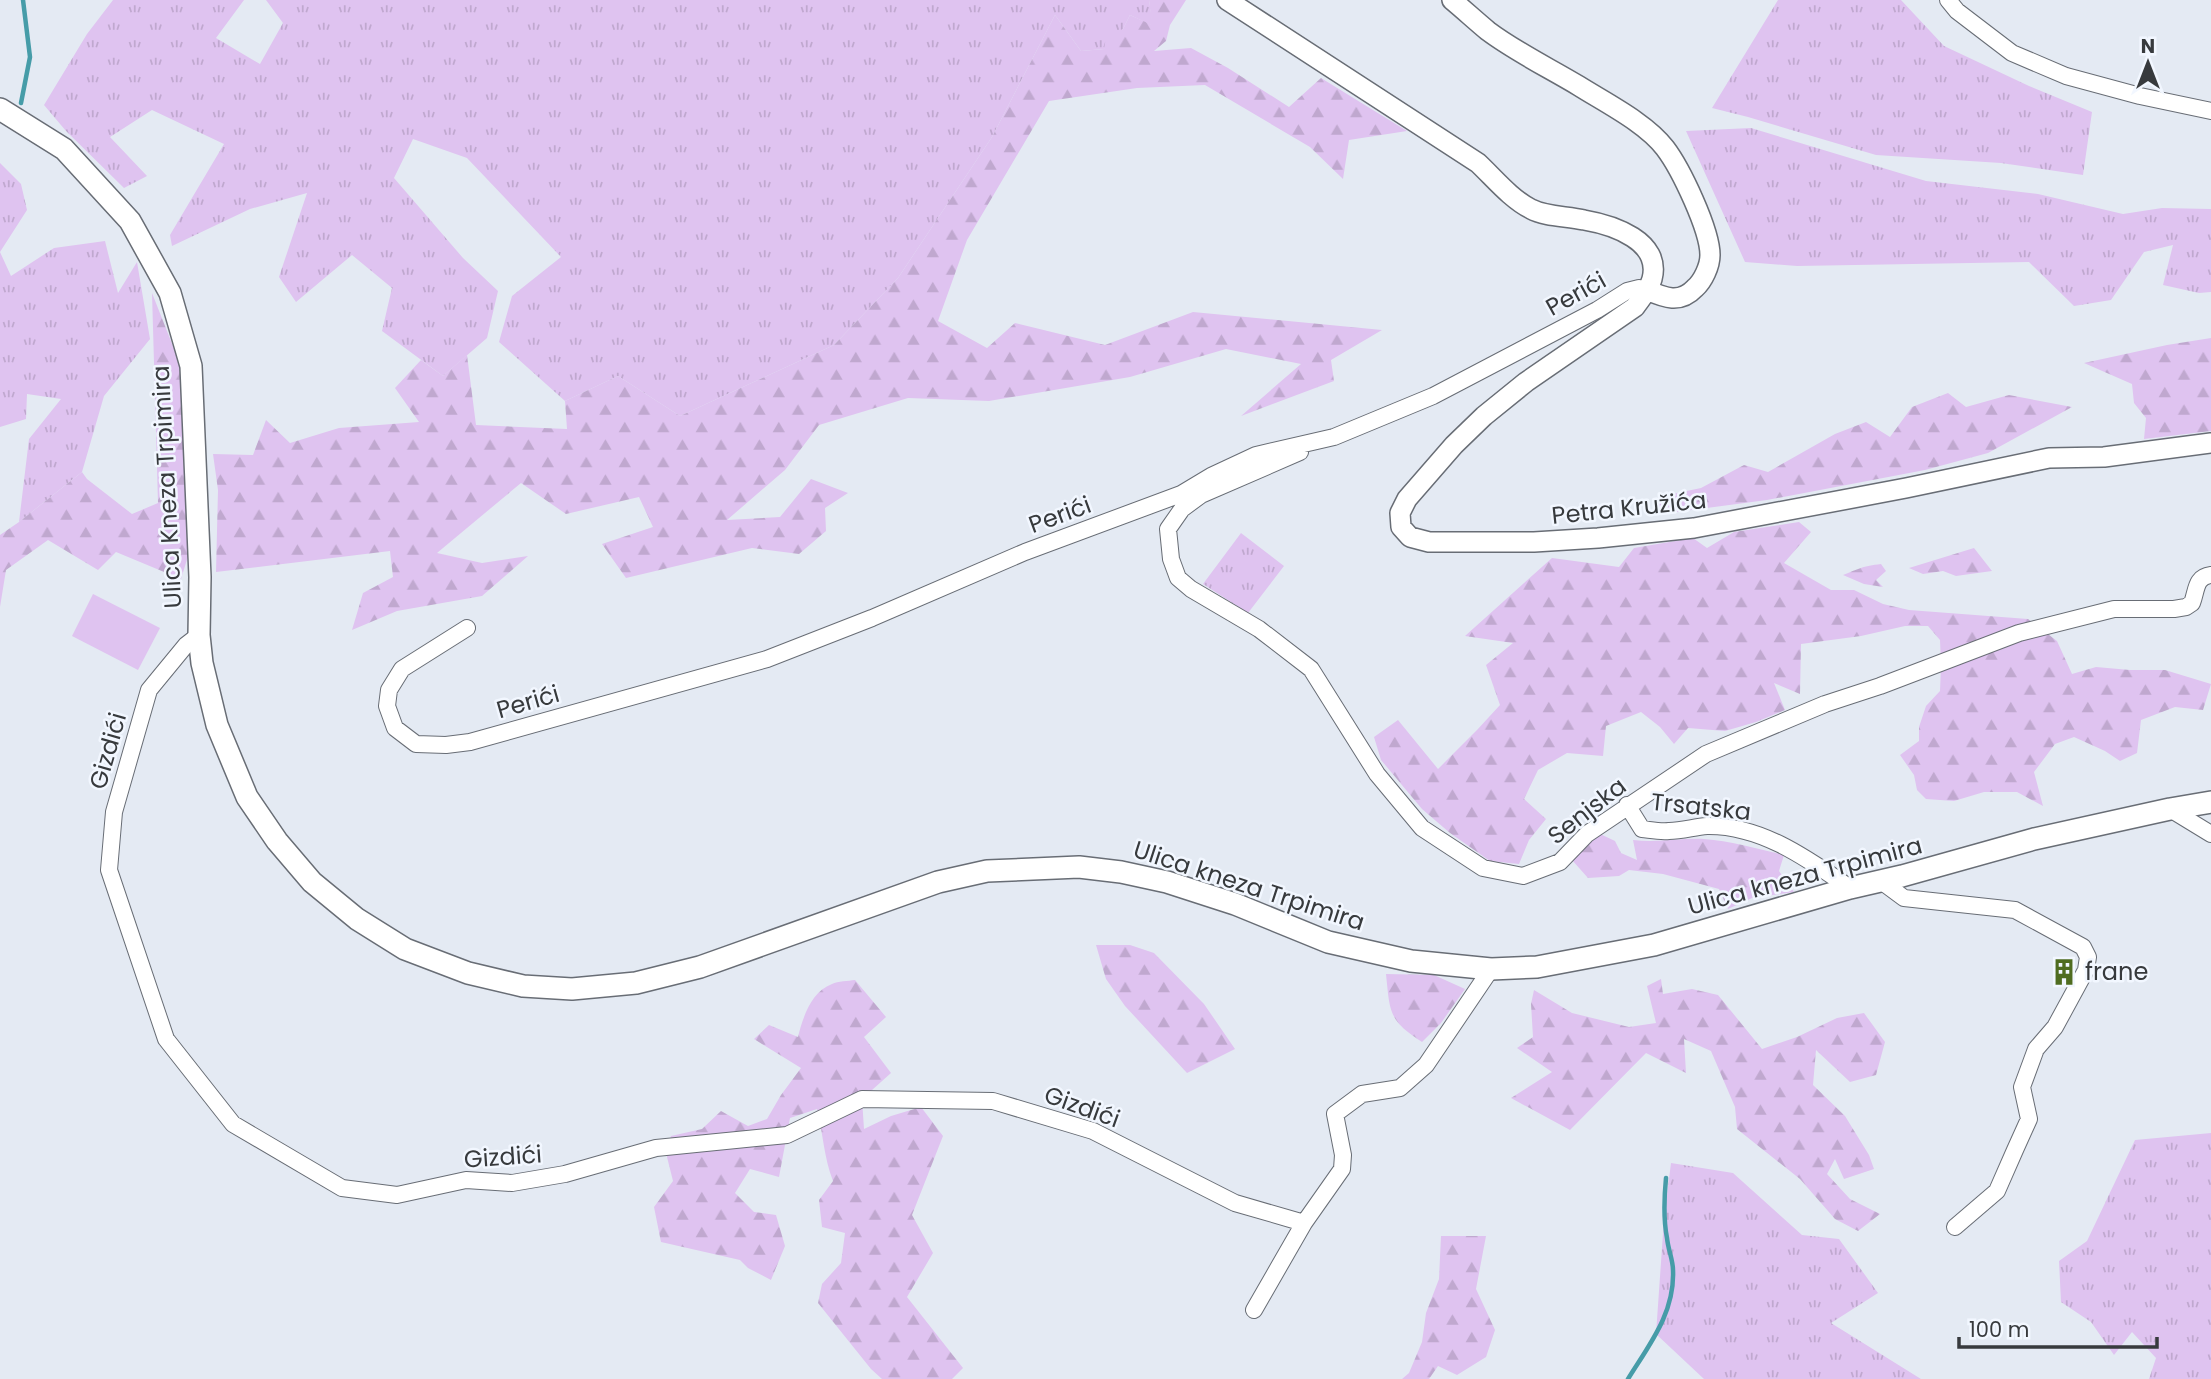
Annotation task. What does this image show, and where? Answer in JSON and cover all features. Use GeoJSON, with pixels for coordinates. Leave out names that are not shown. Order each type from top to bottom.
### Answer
{"type":"FeatureCollection","features":[{"type":"Feature","properties":{"kind":"main road","name":"Ulica Kneza Trpimira"},"geometry":{"type":"LineString","coordinates":[[0,109],[64,149],[121,210],[130,221],[170,293],[191,366],[200,577],[199,635],[202,663],[217,725]]}},
{"type":"Feature","properties":{"kind":"main road","name":"Ulica kneza Trpimira"},"geometry":{"type":"LineString","coordinates":[[217,725],[247,797],[277,841],[312,882],[357,919],[405,949],[468,973],[523,986],[572,989],[636,983],[700,967],[938,882],[987,871],[1036,867],[1079,867],[1121,872],[1167,882],[1235,904],[1328,942],[1411,961],[1491,969],[1537,967],[1654,945],[1850,888],[2034,839],[2211,802]]}},
{"type":"Feature","properties":{"kind":"street"},"geometry":{"type":"LineString","coordinates":[[1227,0],[1478,163],[1531,209],[1587,220],[1618,230],[1637,240],[1649,253],[1653,264],[1652,278],[1647,290],[1663,298],[1685,297],[1697,287],[1706,273],[1711,257],[1707,234],[1683,180],[1665,148],[1625,115],[1490,32],[1452,0]]}},
{"type":"Feature","properties":{"kind":"street"},"geometry":{"type":"LineString","coordinates":[[1948,0],[1957,11],[2012,52],[2066,76],[2211,111]]}},
{"type":"Feature","properties":{"kind":"street","name":"Perići"},"geometry":{"type":"LineString","coordinates":[[467,628],[402,669],[389,690],[387,706],[395,728],[416,744],[446,745],[470,742],[767,659],[872,618],[1024,552],[1181,494],[1255,455],[1334,436],[1433,396],[1597,310],[1627,291],[1639,288],[1647,290]]}},
{"type":"Feature","properties":{"kind":"street","name":"Petra Kružića"},"geometry":{"type":"LineString","coordinates":[[1647,290],[1635,307],[1525,382],[1454,445],[1407,499],[1400,513],[1401,527],[1410,537],[1429,542],[1534,542],[1694,528],[2049,458],[2104,457],[2211,443]]}},
{"type":"Feature","properties":{"kind":"street","name":"Senjska"},"geometry":{"type":"LineString","coordinates":[[1334,436],[1201,495],[1182,509],[1168,529],[1171,559],[1178,578],[1191,589],[1259,629],[1311,669],[1377,774],[1422,828],[1483,868],[1523,876],[1560,862],[1587,834],[1706,754],[1825,704],[2019,633],[2114,609],[2186,607],[2192,603],[2198,581],[2202,577],[2208,584]]}},
{"type":"Feature","properties":{"kind":"street","name":"Gizdići"},"geometry":{"type":"LineString","coordinates":[[199,635],[186,645],[149,690],[114,812],[109,870],[166,1040],[233,1124],[342,1188],[397,1195],[466,1181],[512,1183],[552,1177],[656,1148],[787,1135],[862,1099],[993,1101],[1093,1131],[1235,1203],[1304,1223]]}},
{"type":"Feature","properties":{"kind":"street","name":"Trsatska"},"geometry":{"type":"LineString","coordinates":[[1627,805],[1642,829],[1668,832],[1707,826],[1739,829],[1775,841],[1850,888]]}},
{"type":"Feature","properties":{"kind":"street"},"geometry":{"type":"LineString","coordinates":[[2170,809],[2211,834]]}},
{"type":"Feature","properties":{"kind":"street"},"geometry":{"type":"LineString","coordinates":[[1881,881],[1904,898],[2015,910],[2083,947],[2088,957],[2086,970],[2055,1027],[2036,1049],[2022,1087],[2029,1119],[1997,1191],[1955,1227]]}},
{"type":"Feature","properties":{"kind":"street"},"geometry":{"type":"LineString","coordinates":[[1254,1310],[1304,1223],[1342,1169],[1343,1155],[1335,1114],[1362,1094],[1400,1088],[1426,1065],[1491,969]]}},
{"type":"Feature","properties":{"kind":"green space"},"geometry":{"type":"Polygon","coordinates":[[[113,0],[244,0],[216,38],[260,64],[283,23],[266,0],[1149,0],[1153,26],[1130,15],[1123,29],[1104,49],[1081,51],[1055,15],[992,137],[898,278],[834,345],[680,416],[618,376],[565,401],[499,342],[512,296],[561,257],[467,158],[413,139],[394,178],[463,258],[498,291],[487,338],[443,376],[382,331],[392,288],[352,255],[296,302],[279,277],[307,193],[250,209],[172,246],[170,235],[224,144],[152,110],[110,137],[147,176],[124,188],[66,131],[44,105],[87,34],[113,0]]]}},
{"type":"Feature","properties":{"kind":"green space"},"geometry":{"type":"Polygon","coordinates":[[[1149,0],[1186,0],[1170,25],[1166,41],[1154,51],[1191,48],[1289,107],[1321,78],[1407,131],[1349,140],[1343,179],[1310,147],[1205,85],[1137,88],[1049,101],[967,240],[938,321],[987,348],[1015,323],[1105,345],[1193,312],[1382,330],[1331,360],[1334,381],[1241,416],[1301,364],[1226,349],[1130,377],[989,401],[908,398],[819,425],[785,470],[727,520],[780,517],[811,479],[848,493],[825,508],[826,531],[799,554],[752,548],[626,578],[602,544],[653,527],[639,497],[566,514],[521,483],[437,553],[482,563],[528,556],[482,596],[397,611],[352,630],[363,593],[393,577],[390,551],[216,572],[218,490],[213,454],[253,455],[266,420],[290,443],[339,428],[419,422],[395,388],[421,360],[443,376],[467,355],[476,425],[567,429],[565,401],[618,376],[680,416],[834,345],[898,278],[992,137],[1055,15],[1081,51],[1104,49],[1106,37],[1123,29],[1130,15],[1152,25],[1149,0]]]}},
{"type":"Feature","properties":{"kind":"green space"},"geometry":{"type":"Polygon","coordinates":[[[1778,0],[1901,0],[1944,46],[2092,112],[2083,175],[2001,163],[1876,155],[1712,108],[1778,0]]]}},
{"type":"Feature","properties":{"kind":"green space"},"geometry":{"type":"Polygon","coordinates":[[[1751,128],[1926,181],[2038,194],[2123,214],[2162,208],[2211,209],[2211,292],[2199,293],[2163,285],[2173,245],[2144,252],[2111,300],[2074,306],[2029,262],[1797,266],[1745,262],[1686,131],[1751,128]]]}},
{"type":"Feature","properties":{"kind":"green space"},"geometry":{"type":"Polygon","coordinates":[[[0,163],[21,184],[27,210],[0,252],[0,163]]]}},
{"type":"Feature","properties":{"kind":"green space"},"geometry":{"type":"Polygon","coordinates":[[[105,241],[118,293],[137,262],[150,339],[104,396],[82,472],[19,522],[29,439],[61,399],[27,394],[26,419],[0,427],[0,252],[11,276],[54,248],[105,241]]]}},
{"type":"Feature","properties":{"kind":"green space"},"geometry":{"type":"Polygon","coordinates":[[[152,293],[180,364],[189,553],[181,579],[116,552],[98,570],[48,540],[6,570],[0,607],[0,535],[82,472],[87,479],[132,514],[158,503],[152,293]]]}},
{"type":"Feature","properties":{"kind":"green space"},"geometry":{"type":"Polygon","coordinates":[[[2211,338],[2211,431],[2144,439],[2146,418],[2134,403],[2132,384],[2084,363],[2167,345],[2211,338]]]}},
{"type":"Feature","properties":{"kind":"green space"},"geometry":{"type":"Polygon","coordinates":[[[1948,393],[1966,407],[2009,395],[2072,407],[1988,453],[1925,470],[1767,500],[1654,515],[1658,497],[1701,488],[1744,465],[1768,472],[1835,434],[1866,422],[1890,437],[1912,407],[1948,393]]]}},
{"type":"Feature","properties":{"kind":"green space"},"geometry":{"type":"Polygon","coordinates":[[[1799,522],[1811,532],[1784,563],[1831,590],[1854,590],[1883,604],[1909,610],[2028,619],[2057,641],[2072,674],[2096,667],[2165,670],[2211,684],[2203,710],[2175,707],[2141,720],[2137,753],[2120,761],[2074,737],[2055,744],[2034,772],[2043,806],[2017,792],[1984,792],[1954,801],[1926,799],[1917,790],[1914,775],[1900,755],[1919,741],[1919,727],[1926,706],[1940,691],[1940,640],[1928,626],[1905,626],[1861,636],[1801,644],[1800,694],[1774,683],[1785,710],[1725,731],[1688,728],[1674,744],[1660,727],[1641,712],[1606,726],[1603,756],[1567,753],[1538,770],[1524,799],[1546,819],[1529,840],[1519,864],[1490,861],[1450,833],[1422,809],[1381,760],[1374,737],[1398,720],[1438,769],[1500,705],[1486,665],[1513,643],[1465,636],[1552,558],[1619,567],[1634,548],[1693,538],[1707,548],[1734,532],[1799,522]]]}},
{"type":"Feature","properties":{"kind":"green space"},"geometry":{"type":"Polygon","coordinates":[[[1241,533],[1284,566],[1248,613],[1203,584],[1241,533]]]}},
{"type":"Feature","properties":{"kind":"green space"},"geometry":{"type":"Polygon","coordinates":[[[1974,548],[1992,571],[1956,576],[1943,571],[1923,574],[1909,568],[1974,548]]]}},
{"type":"Feature","properties":{"kind":"green space"},"geometry":{"type":"Polygon","coordinates":[[[1881,564],[1886,571],[1876,580],[1883,587],[1864,584],[1843,575],[1865,567],[1881,564]]]}},
{"type":"Feature","properties":{"kind":"green space"},"geometry":{"type":"Polygon","coordinates":[[[93,594],[160,628],[138,670],[72,636],[93,594]]]}},
{"type":"Feature","properties":{"kind":"green space"},"geometry":{"type":"Polygon","coordinates":[[[1596,832],[1615,841],[1621,853],[1637,860],[1633,840],[1704,839],[1784,855],[1779,871],[1794,892],[1752,898],[1728,909],[1719,889],[1663,874],[1629,870],[1619,876],[1588,878],[1572,860],[1596,832]]]}},
{"type":"Feature","properties":{"kind":"green space"},"geometry":{"type":"Polygon","coordinates":[[[1096,945],[1130,945],[1154,953],[1204,1004],[1235,1049],[1187,1073],[1125,1006],[1106,979],[1096,945]]]}},
{"type":"Feature","properties":{"kind":"green space"},"geometry":{"type":"Polygon","coordinates":[[[1386,974],[1434,975],[1465,989],[1441,1023],[1422,1042],[1403,1027],[1393,1014],[1386,974]]]}},
{"type":"Feature","properties":{"kind":"green space"},"geometry":{"type":"Polygon","coordinates":[[[1661,979],[1663,994],[1692,989],[1718,995],[1762,1049],[1797,1037],[1837,1018],[1864,1013],[1885,1042],[1876,1075],[1850,1082],[1816,1050],[1813,1085],[1845,1116],[1869,1155],[1874,1169],[1844,1179],[1835,1159],[1827,1174],[1850,1199],[1880,1214],[1858,1231],[1835,1219],[1800,1179],[1737,1129],[1735,1107],[1711,1051],[1684,1039],[1686,1073],[1646,1053],[1570,1130],[1511,1098],[1552,1072],[1517,1048],[1533,1037],[1531,1004],[1534,990],[1572,1013],[1629,1027],[1656,1023],[1647,986],[1661,979]]]}},
{"type":"Feature","properties":{"kind":"green space"},"geometry":{"type":"Polygon","coordinates":[[[855,980],[886,1017],[864,1037],[891,1073],[862,1099],[864,1129],[891,1116],[921,1107],[943,1136],[912,1215],[933,1253],[907,1297],[963,1368],[952,1379],[882,1379],[818,1303],[822,1284],[841,1263],[845,1233],[822,1227],[819,1200],[833,1181],[817,1109],[790,1118],[779,1177],[750,1169],[735,1193],[754,1212],[776,1215],[785,1246],[771,1280],[748,1268],[740,1260],[661,1242],[654,1207],[673,1181],[666,1153],[671,1136],[702,1129],[721,1111],[748,1126],[767,1119],[801,1068],[754,1039],[769,1025],[798,1037],[805,1014],[819,993],[834,983],[855,980]]]}},
{"type":"Feature","properties":{"kind":"green space"},"geometry":{"type":"Polygon","coordinates":[[[2211,1133],[2211,1379],[2149,1379],[2156,1358],[2132,1332],[2114,1355],[2091,1322],[2061,1302],[2059,1261],[2087,1241],[2135,1140],[2211,1133]]]}},
{"type":"Feature","properties":{"kind":"green space"},"geometry":{"type":"Polygon","coordinates":[[[1671,1163],[1733,1173],[1802,1235],[1839,1239],[1878,1293],[1831,1323],[1921,1379],[1704,1379],[1656,1334],[1671,1163]]]}},
{"type":"Feature","properties":{"kind":"green space"},"geometry":{"type":"Polygon","coordinates":[[[1441,1236],[1486,1236],[1476,1289],[1495,1330],[1486,1357],[1457,1375],[1438,1366],[1429,1379],[1402,1379],[1409,1373],[1422,1342],[1426,1313],[1439,1279],[1441,1236]]]}},
{"type":"Feature","properties":{"kind":"waterway"},"geometry":{"type":"LineString","coordinates":[[21,103],[30,57],[23,0]]}},
{"type":"Feature","properties":{"kind":"waterway"},"geometry":{"type":"LineString","coordinates":[[1628,1379],[1659,1328],[1673,1286],[1665,1223],[1666,1178]]}},
{"type":"Feature","properties":{"kind":"place","name":"frane"},"geometry":{"type":"Point","coordinates":[2064,972]}}]}
